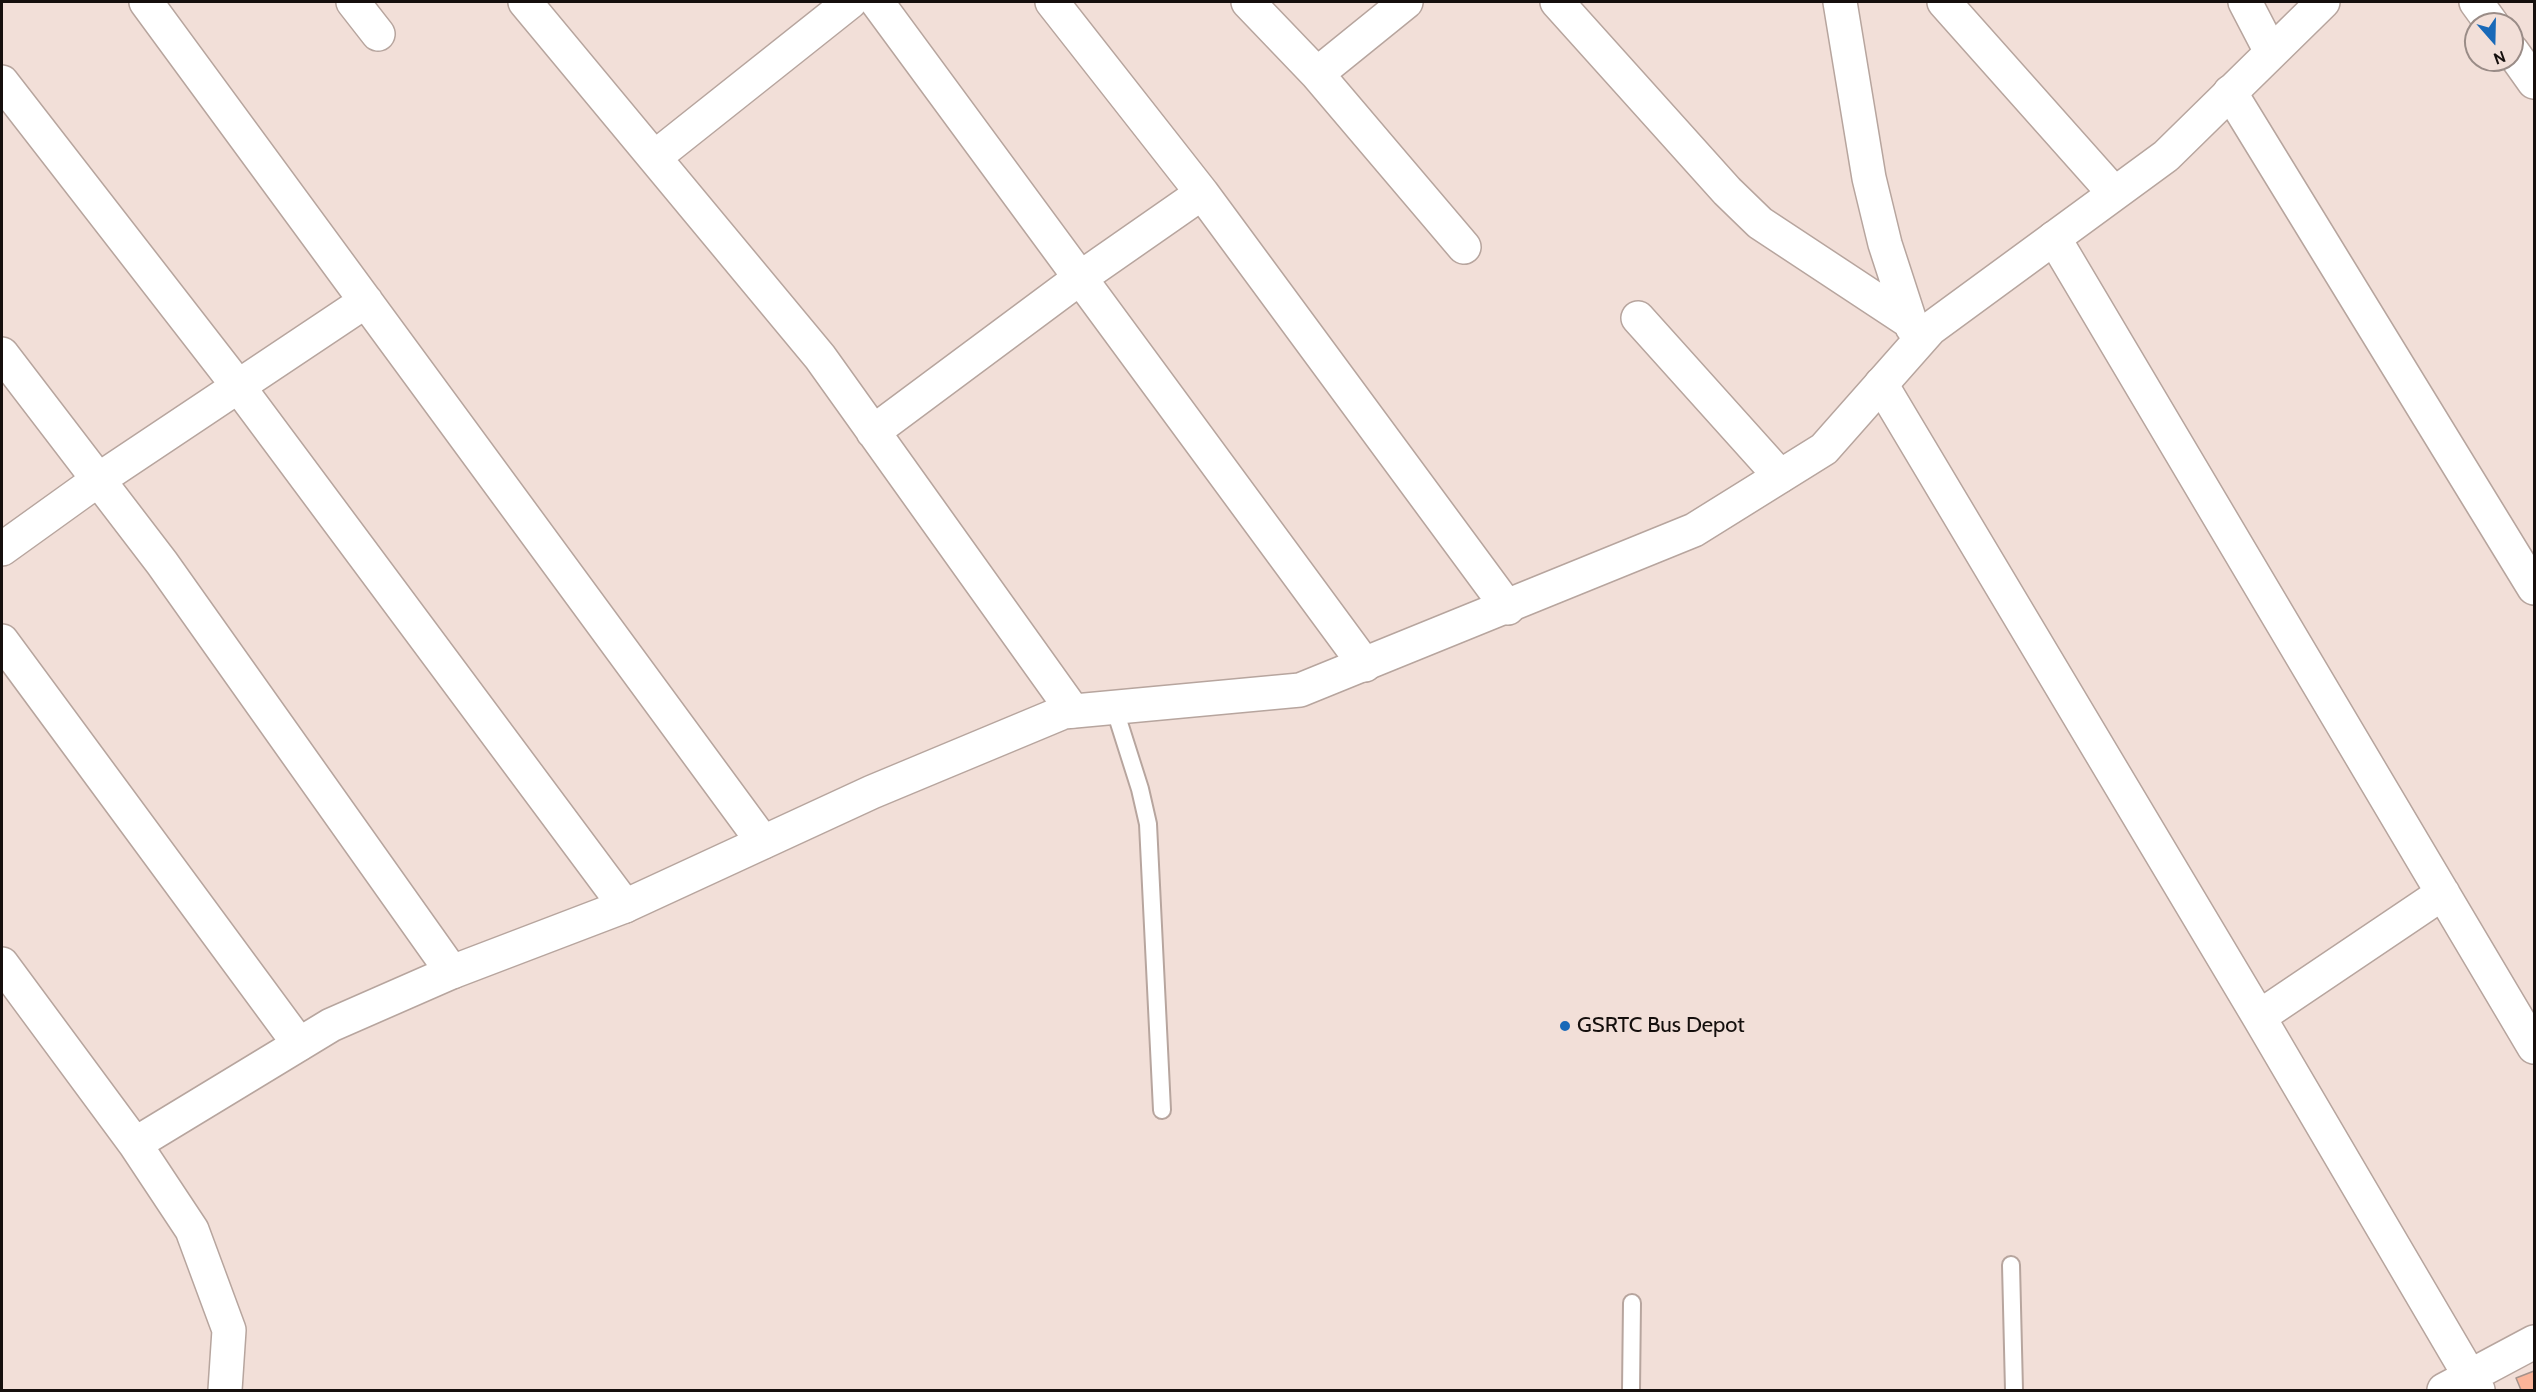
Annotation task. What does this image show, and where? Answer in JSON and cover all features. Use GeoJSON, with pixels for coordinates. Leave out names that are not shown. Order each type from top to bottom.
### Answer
{"type":"FeatureCollection","features":[{"type":"Feature","properties":{"kind":"street"},"geometry":{"type":"LineString","coordinates":[[146,2],[763,842]]}},
{"type":"Feature","properties":{"kind":"street"},"geometry":{"type":"LineString","coordinates":[[353,2],[378,34]]}},
{"type":"Feature","properties":{"kind":"street"},"geometry":{"type":"LineString","coordinates":[[525,2],[820,357],[1073,711]]}},
{"type":"Feature","properties":{"kind":"street"},"geometry":{"type":"LineString","coordinates":[[655,158],[850,2]]}},
{"type":"Feature","properties":{"kind":"street"},"geometry":{"type":"LineString","coordinates":[[877,2],[1365,665]]}},
{"type":"Feature","properties":{"kind":"street"},"geometry":{"type":"LineString","coordinates":[[1052,2],[1202,193],[1508,608]]}},
{"type":"Feature","properties":{"kind":"street"},"geometry":{"type":"LineString","coordinates":[[1248,2],[1317,74],[1464,247]]}},
{"type":"Feature","properties":{"kind":"street"},"geometry":{"type":"LineString","coordinates":[[1317,74],[1406,2]]}},
{"type":"Feature","properties":{"kind":"street"},"geometry":{"type":"LineString","coordinates":[[1557,2],[1727,191],[1761,223],[1914,332],[1930,329],[2166,156],[2323,2]]}},
{"type":"Feature","properties":{"kind":"street"},"geometry":{"type":"LineString","coordinates":[[1944,2],[2114,193]]}},
{"type":"Feature","properties":{"kind":"street"},"geometry":{"type":"LineString","coordinates":[[2245,2],[2271,52]]}},
{"type":"Feature","properties":{"kind":"street"},"geometry":{"type":"LineString","coordinates":[[1845,3],[1869,178],[1886,244],[1914,332]]}},
{"type":"Feature","properties":{"kind":"street"},"geometry":{"type":"LineString","coordinates":[[2524,67],[2535,82]]}},
{"type":"Feature","properties":{"kind":"street"},"geometry":{"type":"LineString","coordinates":[[2,82],[238,386],[625,906]]}},
{"type":"Feature","properties":{"kind":"street"},"geometry":{"type":"LineString","coordinates":[[2230,92],[2535,588]]}},
{"type":"Feature","properties":{"kind":"street"},"geometry":{"type":"LineString","coordinates":[[873,432],[1080,278],[1202,193]]}},
{"type":"Feature","properties":{"kind":"street"},"geometry":{"type":"LineString","coordinates":[[2054,238],[2444,893],[2530,1031]]}},
{"type":"Feature","properties":{"kind":"street"},"geometry":{"type":"LineString","coordinates":[[2,549],[98,480],[366,301]]}},
{"type":"Feature","properties":{"kind":"street"},"geometry":{"type":"LineString","coordinates":[[1638,318],[1780,476]]}},
{"type":"Feature","properties":{"kind":"street"},"geometry":{"type":"LineString","coordinates":[[135,1144],[331,1025],[452,972],[625,906],[872,792],[1064,712],[1300,690],[1508,608],[1694,530],[1824,449],[1881,384],[1914,332]]}},
{"type":"Feature","properties":{"kind":"street"},"geometry":{"type":"LineString","coordinates":[[2,354],[162,563],[452,972]]}},
{"type":"Feature","properties":{"kind":"street"},"geometry":{"type":"LineString","coordinates":[[1881,384],[2259,1017],[2464,1385],[2535,1342]]}},
{"type":"Feature","properties":{"kind":"street"},"geometry":{"type":"LineString","coordinates":[[2,641],[299,1044]]}},
{"type":"Feature","properties":{"kind":"street"},"geometry":{"type":"LineString","coordinates":[[2259,1017],[2444,893]]}},
{"type":"Feature","properties":{"kind":"street"},"geometry":{"type":"LineString","coordinates":[[2,964],[135,1144],[192,1230],[229,1330],[225,1390]]}},
{"type":"Feature","properties":{"kind":"lane"},"geometry":{"type":"LineString","coordinates":[[1114,707],[1149,824],[1161,1110]]}},
{"type":"Feature","properties":{"kind":"lane"},"geometry":{"type":"LineString","coordinates":[[2011,1264],[2014,1390]]}},
{"type":"Feature","properties":{"kind":"lane"},"geometry":{"type":"LineString","coordinates":[[1631,1390],[1632,1303]]}},
{"type":"Feature","properties":{"kind":"building"},"geometry":{"type":"Polygon","coordinates":[[[2534,1371],[2534,1390],[2521,1390],[2516,1378],[2534,1371]]]}},
{"type":"Feature","properties":{"kind":"place","name":"GSRTC Bus Depot"},"geometry":{"type":"Point","coordinates":[1565,1026]}}]}
